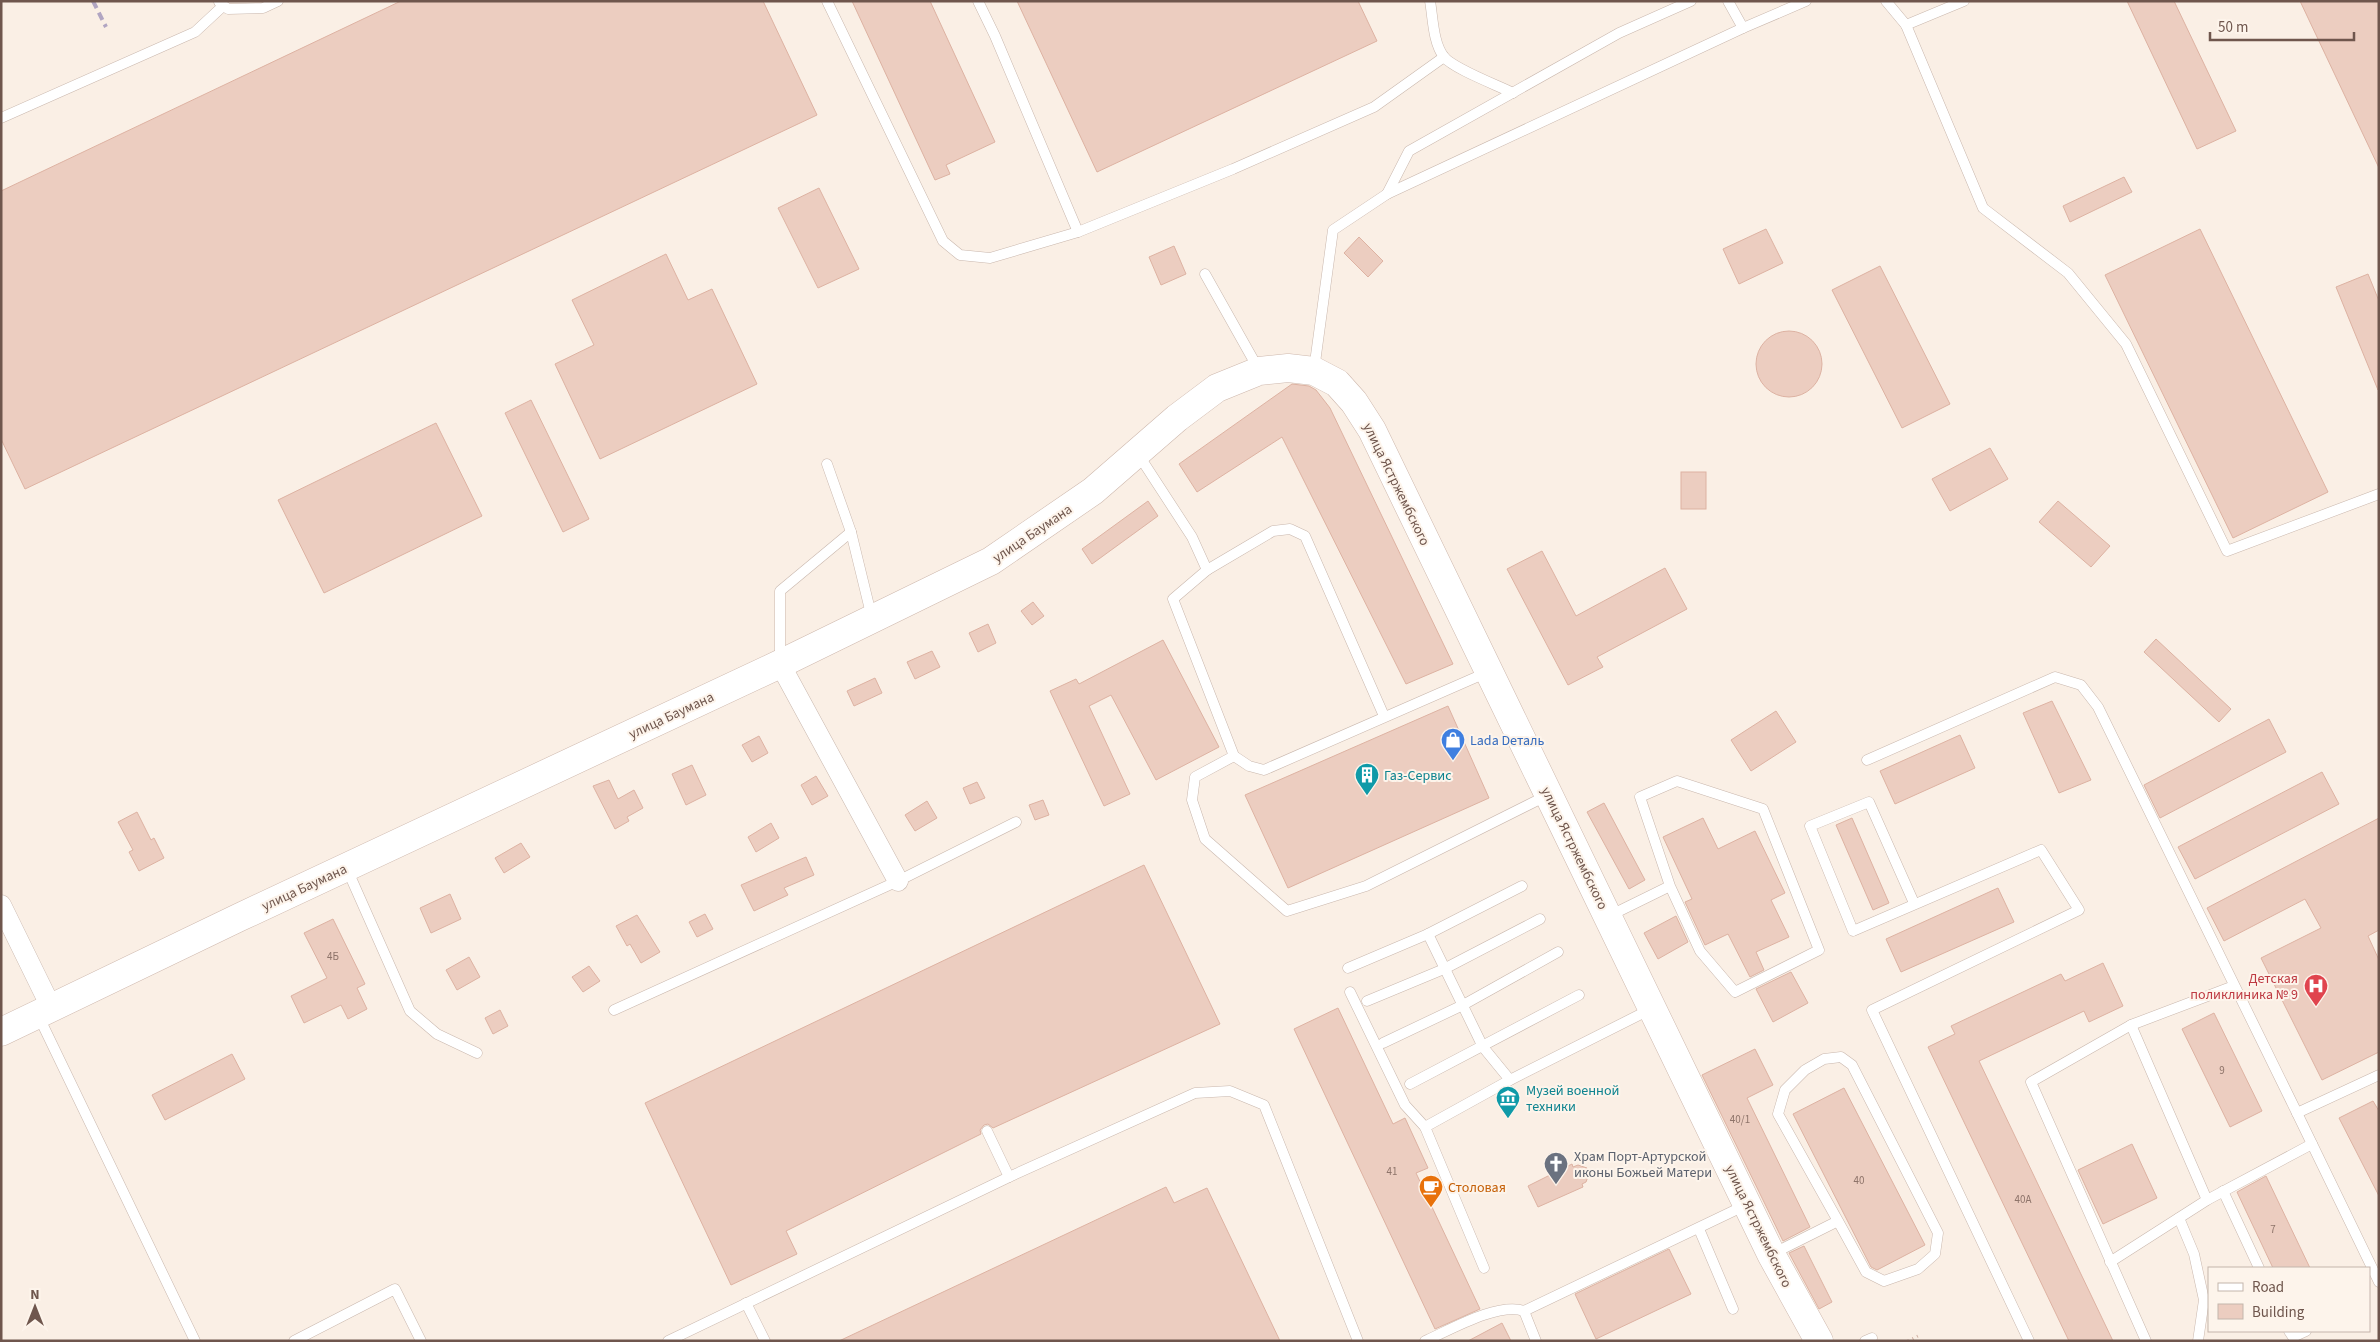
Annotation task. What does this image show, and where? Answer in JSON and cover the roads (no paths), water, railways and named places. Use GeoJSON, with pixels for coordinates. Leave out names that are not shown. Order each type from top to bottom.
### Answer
{"type":"FeatureCollection","features":[{"type":"Feature","properties":{"kind":"main road","name":"улица Баумана"},"geometry":{"type":"LineString","coordinates":[[1,1032],[44,1010],[780,664],[991,561],[1093,491],[1177,418],[1218,388],[1259,371],[1288,368],[1314,371]]}},
{"type":"Feature","properties":{"kind":"main road","name":"улица Ястржембского"},"geometry":{"type":"LineString","coordinates":[[1314,371],[1337,383],[1354,402],[1372,430],[1772,1254],[1819,1341]]}},
{"type":"Feature","properties":{"kind":"street"},"geometry":{"type":"LineString","coordinates":[[780,664],[898,881]]}},
{"type":"Feature","properties":{"kind":"street"},"geometry":{"type":"LineString","coordinates":[[1,905],[44,1010]]}},
{"type":"Feature","properties":{"kind":"lane"},"geometry":{"type":"LineString","coordinates":[[1,118],[196,32],[221,3],[228,10],[263,8],[278,1]]}},
{"type":"Feature","properties":{"kind":"lane"},"geometry":{"type":"LineString","coordinates":[[827,1],[943,241],[960,255],[990,258],[1078,232],[1234,169],[1374,108],[1444,57]]}},
{"type":"Feature","properties":{"kind":"lane"},"geometry":{"type":"LineString","coordinates":[[978,1],[995,36],[1078,232]]}},
{"type":"Feature","properties":{"kind":"lane"},"geometry":{"type":"LineString","coordinates":[[1430,1],[1436,39],[1444,57],[1513,93]]}},
{"type":"Feature","properties":{"kind":"lane"},"geometry":{"type":"LineString","coordinates":[[1386,194],[1410,151],[1619,34],[1691,1]]}},
{"type":"Feature","properties":{"kind":"lane"},"geometry":{"type":"LineString","coordinates":[[1728,1],[1743,28]]}},
{"type":"Feature","properties":{"kind":"lane"},"geometry":{"type":"LineString","coordinates":[[1314,371],[1333,230],[1386,194],[1743,28],[1806,1]]}},
{"type":"Feature","properties":{"kind":"lane"},"geometry":{"type":"LineString","coordinates":[[1886,1],[1906,25],[1983,208],[2068,273],[2126,344],[2227,551],[2379,494]]}},
{"type":"Feature","properties":{"kind":"lane"},"geometry":{"type":"LineString","coordinates":[[1906,25],[1964,1]]}},
{"type":"Feature","properties":{"kind":"lane"},"geometry":{"type":"LineString","coordinates":[[1205,274],[1259,371]]}},
{"type":"Feature","properties":{"kind":"lane"},"geometry":{"type":"LineString","coordinates":[[1137,453],[1192,537],[1206,570]]}},
{"type":"Feature","properties":{"kind":"lane"},"geometry":{"type":"LineString","coordinates":[[827,464],[851,532],[872,619]]}},
{"type":"Feature","properties":{"kind":"lane"},"geometry":{"type":"LineString","coordinates":[[1384,716],[1305,536],[1290,529],[1273,531],[1206,570],[1173,599],[1234,756],[1249,766],[1264,770],[1489,671]]}},
{"type":"Feature","properties":{"kind":"lane"},"geometry":{"type":"LineString","coordinates":[[780,664],[780,591],[851,532]]}},
{"type":"Feature","properties":{"kind":"lane"},"geometry":{"type":"LineString","coordinates":[[1867,760],[2055,677],[2081,685],[2098,707],[2379,1282]]}},
{"type":"Feature","properties":{"kind":"lane"},"geometry":{"type":"LineString","coordinates":[[1234,756],[1195,777],[1192,800],[1205,839],[1287,911],[1366,886],[1548,794]]}},
{"type":"Feature","properties":{"kind":"lane"},"geometry":{"type":"LineString","coordinates":[[1677,781],[1763,809],[1819,950],[1735,992],[1700,951],[1670,886],[1640,797],[1677,781]]}},
{"type":"Feature","properties":{"kind":"lane"},"geometry":{"type":"LineString","coordinates":[[1914,903],[1869,802],[1810,826],[1853,931],[1914,903],[2041,850],[2080,910],[1872,1010],[2029,1341]]}},
{"type":"Feature","properties":{"kind":"lane"},"geometry":{"type":"LineString","coordinates":[[614,1010],[898,881],[1016,822]]}},
{"type":"Feature","properties":{"kind":"lane"},"geometry":{"type":"LineString","coordinates":[[346,868],[410,1011],[437,1034],[477,1053]]}},
{"type":"Feature","properties":{"kind":"lane"},"geometry":{"type":"LineString","coordinates":[[1348,968],[1428,934],[1522,886]]}},
{"type":"Feature","properties":{"kind":"lane"},"geometry":{"type":"LineString","coordinates":[[1608,916],[1670,886]]}},
{"type":"Feature","properties":{"kind":"lane"},"geometry":{"type":"LineString","coordinates":[[1367,1001],[1444,969],[1540,919]]}},
{"type":"Feature","properties":{"kind":"lane"},"geometry":{"type":"LineString","coordinates":[[1428,934],[1483,1047],[1510,1080]]}},
{"type":"Feature","properties":{"kind":"lane"},"geometry":{"type":"LineString","coordinates":[[1384,1043],[1463,1005],[1558,952]]}},
{"type":"Feature","properties":{"kind":"lane"},"geometry":{"type":"LineString","coordinates":[[2146,1341],[2031,1082],[2131,1026],[2234,986]]}},
{"type":"Feature","properties":{"kind":"lane"},"geometry":{"type":"LineString","coordinates":[[1350,992],[1405,1105],[1426,1127],[1484,1268]]}},
{"type":"Feature","properties":{"kind":"lane"},"geometry":{"type":"LineString","coordinates":[[1410,1084],[1578,995]]}},
{"type":"Feature","properties":{"kind":"lane"},"geometry":{"type":"LineString","coordinates":[[1426,1127],[1510,1080],[1652,1008]]}},
{"type":"Feature","properties":{"kind":"lane"},"geometry":{"type":"LineString","coordinates":[[44,1010],[195,1341]]}},
{"type":"Feature","properties":{"kind":"lane"},"geometry":{"type":"LineString","coordinates":[[2131,1026],[2207,1200]]}},
{"type":"Feature","properties":{"kind":"lane"},"geometry":{"type":"LineString","coordinates":[[1841,1058],[1852,1064],[1938,1233],[1935,1254],[1918,1269],[1884,1281],[1866,1272],[1838,1221],[1778,1114],[1785,1090],[1805,1070],[1824,1059],[1841,1058]]}},
{"type":"Feature","properties":{"kind":"lane"},"geometry":{"type":"LineString","coordinates":[[2297,1113],[2378,1076]]}},
{"type":"Feature","properties":{"kind":"lane"},"geometry":{"type":"LineString","coordinates":[[668,1341],[1009,1177],[1195,1093],[1230,1091],[1264,1105],[1358,1341]]}},
{"type":"Feature","properties":{"kind":"lane"},"geometry":{"type":"LineString","coordinates":[[987,1131],[1009,1177]]}},
{"type":"Feature","properties":{"kind":"lane"},"geometry":{"type":"LineString","coordinates":[[2110,1262],[2207,1200],[2312,1144]]}},
{"type":"Feature","properties":{"kind":"lane"},"geometry":{"type":"LineString","coordinates":[[2223,1191],[2260,1267]]}},
{"type":"Feature","properties":{"kind":"lane"},"geometry":{"type":"LineString","coordinates":[[1425,1341],[1495,1312],[1514,1308],[1524,1311],[1748,1204]]}},
{"type":"Feature","properties":{"kind":"lane"},"geometry":{"type":"LineString","coordinates":[[2179,1218],[2194,1254],[2204,1300],[2198,1341]]}},
{"type":"Feature","properties":{"kind":"lane"},"geometry":{"type":"LineString","coordinates":[[1772,1254],[1838,1221]]}},
{"type":"Feature","properties":{"kind":"lane"},"geometry":{"type":"LineString","coordinates":[[1699,1228],[1733,1309]]}},
{"type":"Feature","properties":{"kind":"lane"},"geometry":{"type":"LineString","coordinates":[[294,1341],[396,1289],[421,1341]]}},
{"type":"Feature","properties":{"kind":"lane"},"geometry":{"type":"LineString","coordinates":[[746,1303],[765,1341]]}},
{"type":"Feature","properties":{"kind":"lane"},"geometry":{"type":"LineString","coordinates":[[1524,1311],[1536,1341]]}},
{"type":"Feature","properties":{"kind":"railway"},"geometry":{"type":"LineString","coordinates":[[93,1],[106,27]]}},
{"type":"Feature","properties":{"kind":"place","name":"Lada Dеталь"},"geometry":{"type":"Point","coordinates":[1453,761]}},
{"type":"Feature","properties":{"kind":"place","name":"Газ-Сервис"},"geometry":{"type":"Point","coordinates":[1367,796]}},
{"type":"Feature","properties":{"kind":"place","name":"Детская поликлиника № 9"},"geometry":{"type":"Point","coordinates":[2316,1007]}},
{"type":"Feature","properties":{"kind":"place","name":"Музей военной техники"},"geometry":{"type":"Point","coordinates":[1508,1119]}},
{"type":"Feature","properties":{"kind":"place","name":"Храм Порт-Артурской иконы Божьей Матери"},"geometry":{"type":"Point","coordinates":[1556,1185]}},
{"type":"Feature","properties":{"kind":"place","name":"Столовая"},"geometry":{"type":"Point","coordinates":[1431,1208]}}]}
